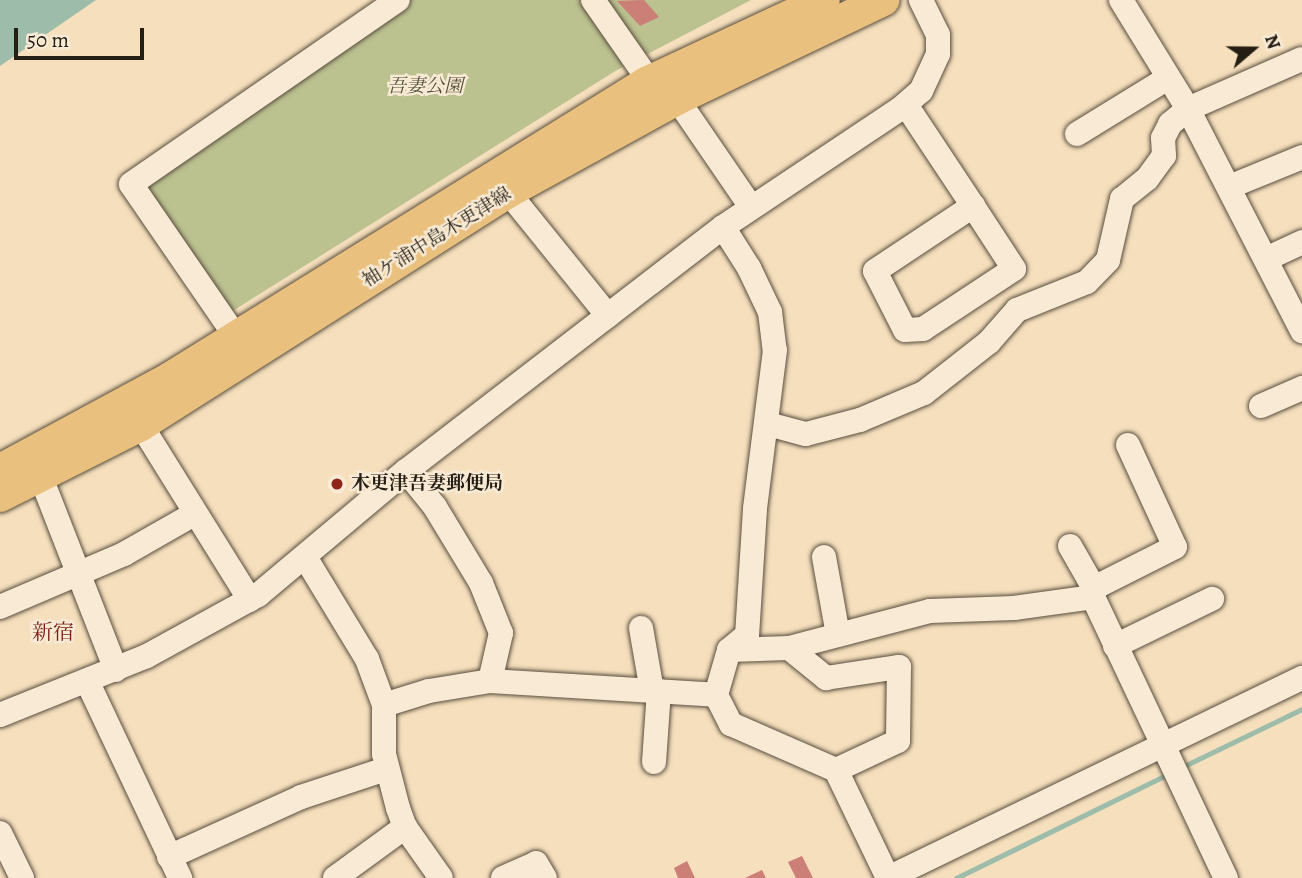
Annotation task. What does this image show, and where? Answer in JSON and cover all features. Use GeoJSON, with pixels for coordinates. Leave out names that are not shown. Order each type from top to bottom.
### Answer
{"type":"FeatureCollection","features":[{"type":"Feature","properties":{"kind":"main road","name":"袖ケ浦中島木更津線"},"geometry":{"type":"LineString","coordinates":[[0,496],[141,425],[242,345],[650,82],[824,0]]}},
{"type":"Feature","properties":{"kind":"main road","name":"袖ケ浦中島木更津線"},"geometry":{"type":"LineString","coordinates":[[0,470],[170,378],[242,345],[508,192],[677,99],[884,0]]}},
{"type":"Feature","properties":{"kind":"street"},"geometry":{"type":"LineString","coordinates":[[242,345],[131,184],[398,0]]}},
{"type":"Feature","properties":{"kind":"street"},"geometry":{"type":"LineString","coordinates":[[593,0],[650,82]]}},
{"type":"Feature","properties":{"kind":"street"},"geometry":{"type":"LineString","coordinates":[[0,715],[117,670],[250,600],[305,558],[407,471],[723,228],[906,105],[921,91],[938,54],[938,35],[921,0]]}},
{"type":"Feature","properties":{"kind":"street"},"geometry":{"type":"LineString","coordinates":[[1121,0],[1188,109],[1301,328]]}},
{"type":"Feature","properties":{"kind":"street"},"geometry":{"type":"LineString","coordinates":[[768,424],[806,434],[860,420],[924,393],[989,342],[1017,310],[1087,282],[1108,260],[1122,199],[1147,178],[1164,156],[1167,131],[1188,109],[1302,59]]}},
{"type":"Feature","properties":{"kind":"street"},"geometry":{"type":"LineString","coordinates":[[1077,134],[1168,78]]}},
{"type":"Feature","properties":{"kind":"street"},"geometry":{"type":"LineString","coordinates":[[677,99],[751,207]]}},
{"type":"Feature","properties":{"kind":"street"},"geometry":{"type":"LineString","coordinates":[[906,105],[1014,269],[923,329],[905,330],[875,271],[972,206]]}},
{"type":"Feature","properties":{"kind":"street"},"geometry":{"type":"LineString","coordinates":[[1229,187],[1302,157]]}},
{"type":"Feature","properties":{"kind":"street"},"geometry":{"type":"LineString","coordinates":[[508,192],[608,316]]}},
{"type":"Feature","properties":{"kind":"street"},"geometry":{"type":"LineString","coordinates":[[723,228],[749,268],[770,312],[775,351],[768,424],[755,509],[747,635],[729,650],[716,695],[731,724],[836,770],[888,878],[1302,678]]}},
{"type":"Feature","properties":{"kind":"street"},"geometry":{"type":"LineString","coordinates":[[1266,259],[1302,242]]}},
{"type":"Feature","properties":{"kind":"street"},"geometry":{"type":"LineString","coordinates":[[1261,407],[1302,387]]}},
{"type":"Feature","properties":{"kind":"street"},"geometry":{"type":"LineString","coordinates":[[141,425],[250,600]]}},
{"type":"Feature","properties":{"kind":"street"},"geometry":{"type":"LineString","coordinates":[[729,650],[789,648],[930,611],[1014,608],[1094,593],[1175,547],[1128,445]]}},
{"type":"Feature","properties":{"kind":"street"},"geometry":{"type":"LineString","coordinates":[[407,471],[435,507],[481,583],[496,620],[501,633],[490,681]]}},
{"type":"Feature","properties":{"kind":"street"},"geometry":{"type":"LineString","coordinates":[[40,475],[117,670]]}},
{"type":"Feature","properties":{"kind":"street"},"geometry":{"type":"LineString","coordinates":[[0,607],[124,554],[194,514]]}},
{"type":"Feature","properties":{"kind":"street"},"geometry":{"type":"LineString","coordinates":[[1070,546],[1226,878]]}},
{"type":"Feature","properties":{"kind":"street"},"geometry":{"type":"LineString","coordinates":[[824,557],[838,635]]}},
{"type":"Feature","properties":{"kind":"street"},"geometry":{"type":"LineString","coordinates":[[305,558],[367,659],[384,705],[386,769],[405,827],[442,878]]}},
{"type":"Feature","properties":{"kind":"street"},"geometry":{"type":"LineString","coordinates":[[1115,646],[1212,599]]}},
{"type":"Feature","properties":{"kind":"street"},"geometry":{"type":"LineString","coordinates":[[641,628],[655,691],[654,762]]}},
{"type":"Feature","properties":{"kind":"street"},"geometry":{"type":"LineString","coordinates":[[789,648],[826,678],[899,667],[898,741],[836,770]]}},
{"type":"Feature","properties":{"kind":"street"},"geometry":{"type":"LineString","coordinates":[[384,705],[429,691],[490,681],[716,695]]}},
{"type":"Feature","properties":{"kind":"street"},"geometry":{"type":"LineString","coordinates":[[88,683],[175,867],[301,797],[386,769]]}},
{"type":"Feature","properties":{"kind":"street"},"geometry":{"type":"LineString","coordinates":[[335,878],[405,827]]}},
{"type":"Feature","properties":{"kind":"street"},"geometry":{"type":"LineString","coordinates":[[0,833],[22,878]]}},
{"type":"Feature","properties":{"kind":"street"},"geometry":{"type":"LineString","coordinates":[[503,878],[536,863],[545,878]]}},
{"type":"Feature","properties":{"kind":"green space","name":"吾妻公園"},"geometry":{"type":"Polygon","coordinates":[[[398,0],[751,0],[617,70],[223,317],[131,184],[398,0]]]}},
{"type":"Feature","properties":{"kind":"shaded area"},"geometry":{"type":"Polygon","coordinates":[[[0,0],[96,0],[0,66],[0,0]]]}},
{"type":"Feature","properties":{"kind":"building"},"geometry":{"type":"Polygon","coordinates":[[[644,0],[659,17],[640,26],[617,1],[644,0]]]}},
{"type":"Feature","properties":{"kind":"building"},"geometry":{"type":"Polygon","coordinates":[[[802,856],[813,878],[796,878],[788,862],[802,856]]]}},
{"type":"Feature","properties":{"kind":"building"},"geometry":{"type":"Polygon","coordinates":[[[687,861],[695,878],[678,878],[674,868],[687,861]]]}},
{"type":"Feature","properties":{"kind":"building"},"geometry":{"type":"Polygon","coordinates":[[[762,870],[766,878],[745,878],[762,870]]]}},
{"type":"Feature","properties":{"kind":"waterway"},"geometry":{"type":"LineString","coordinates":[[1182,767],[1302,709]]}},
{"type":"Feature","properties":{"kind":"waterway"},"geometry":{"type":"LineString","coordinates":[[956,878],[1170,773]]}},
{"type":"Feature","properties":{"kind":"place","name":"木更津吾妻郵便局"},"geometry":{"type":"Point","coordinates":[337,484]}},
{"type":"Feature","properties":{"kind":"district","name":"新宿"},"geometry":{"type":"Point","coordinates":[53,632]}}]}
